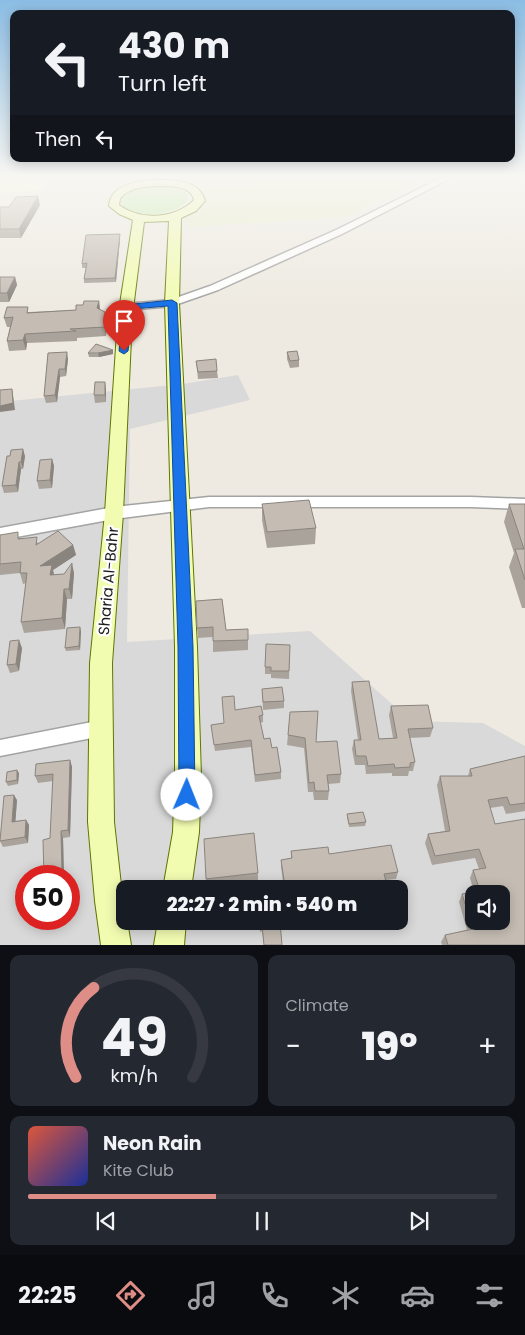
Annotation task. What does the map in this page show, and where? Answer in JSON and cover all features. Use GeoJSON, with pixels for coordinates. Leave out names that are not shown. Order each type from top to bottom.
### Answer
{"type":"FeatureCollection","features":[{"type":"Feature","properties":{"kind":"main road","name":"Sharia Al-Bahr"},"geometry":{"type":"LineString","coordinates":[[116,945],[101,822],[101,663],[114,513],[127,307],[137,221]]}},
{"type":"Feature","properties":{"kind":"main road"},"geometry":{"type":"LineString","coordinates":[[175,221],[172,303],[186,647],[188,777],[186,832],[178,880]]}},
{"type":"Feature","properties":{"kind":"main road"},"geometry":{"type":"LineString","coordinates":[[169,945],[171,930]]}},
{"type":"Feature","properties":{"kind":"street"},"geometry":{"type":"LineString","coordinates":[[127,307],[172,303],[254,271],[361,221]]}},
{"type":"Feature","properties":{"kind":"street"},"geometry":{"type":"LineString","coordinates":[[0,534],[114,513],[179,505],[249,500],[525,504]]}},
{"type":"Feature","properties":{"kind":"street"},"geometry":{"type":"LineString","coordinates":[[0,748],[102,728]]}},
{"type":"Feature","properties":{"kind":"shaded area"},"geometry":{"type":"Polygon","coordinates":[[[186,221],[280,221],[189,227],[186,221]]]}},
{"type":"Feature","properties":{"kind":"shaded area"},"geometry":{"type":"Polygon","coordinates":[[[238,375],[250,400],[130,429],[127,642],[310,631],[411,721],[483,723],[525,746],[525,945],[0,945],[0,402],[183,384],[238,375]]]}},
{"type":"Feature","properties":{"kind":"building"},"geometry":{"type":"Polygon","coordinates":[[[0,221],[24,221],[19,229],[0,229],[0,221]]]}},
{"type":"Feature","properties":{"kind":"building"},"geometry":{"type":"Polygon","coordinates":[[[120,234],[115,278],[84,279],[87,263],[82,264],[86,235],[120,234]]]}},
{"type":"Feature","properties":{"kind":"building"},"geometry":{"type":"Polygon","coordinates":[[[0,277],[15,277],[7,293],[0,293],[0,277]]]}},
{"type":"Feature","properties":{"kind":"building"},"geometry":{"type":"Polygon","coordinates":[[[84,301],[99,301],[97,308],[105,312],[105,327],[25,334],[23,340],[7,341],[13,317],[4,318],[7,307],[28,307],[27,313],[76,310],[76,305],[83,305],[84,301]]]}},
{"type":"Feature","properties":{"kind":"building"},"geometry":{"type":"Polygon","coordinates":[[[96,344],[113,350],[88,353],[96,344]]]}},
{"type":"Feature","properties":{"kind":"building"},"geometry":{"type":"Polygon","coordinates":[[[297,351],[299,360],[290,361],[287,352],[297,351]]]}},
{"type":"Feature","properties":{"kind":"building"},"geometry":{"type":"Polygon","coordinates":[[[67,352],[65,369],[59,369],[55,395],[44,396],[48,353],[67,352]]]}},
{"type":"Feature","properties":{"kind":"building"},"geometry":{"type":"Polygon","coordinates":[[[216,359],[217,371],[198,372],[196,361],[216,359]]]}},
{"type":"Feature","properties":{"kind":"building"},"geometry":{"type":"Polygon","coordinates":[[[95,382],[105,382],[105,395],[94,395],[95,382]]]}},
{"type":"Feature","properties":{"kind":"building"},"geometry":{"type":"Polygon","coordinates":[[[12,389],[13,403],[0,406],[0,390],[12,389]]]}},
{"type":"Feature","properties":{"kind":"building"},"geometry":{"type":"Polygon","coordinates":[[[23,449],[16,485],[2,486],[7,456],[10,456],[11,450],[23,449]]]}},
{"type":"Feature","properties":{"kind":"building"},"geometry":{"type":"Polygon","coordinates":[[[52,459],[50,480],[37,481],[40,460],[52,459]]]}},
{"type":"Feature","properties":{"kind":"building"},"geometry":{"type":"Polygon","coordinates":[[[309,500],[316,528],[267,532],[262,504],[309,500]]]}},
{"type":"Feature","properties":{"kind":"building"},"geometry":{"type":"Polygon","coordinates":[[[509,504],[525,504],[525,580],[515,549],[524,549],[509,504]]]}},
{"type":"Feature","properties":{"kind":"building"},"geometry":{"type":"Polygon","coordinates":[[[58,531],[73,545],[40,566],[52,565],[50,575],[64,574],[72,563],[69,589],[64,589],[62,618],[21,622],[27,573],[20,573],[21,562],[0,564],[0,535],[18,532],[18,539],[37,537],[36,545],[58,531]]]}},
{"type":"Feature","properties":{"kind":"building"},"geometry":{"type":"Polygon","coordinates":[[[222,599],[226,630],[248,629],[248,640],[213,641],[213,627],[197,628],[196,601],[222,599]]]}},
{"type":"Feature","properties":{"kind":"building"},"geometry":{"type":"Polygon","coordinates":[[[80,627],[79,646],[65,648],[67,628],[80,627]]]}},
{"type":"Feature","properties":{"kind":"building"},"geometry":{"type":"Polygon","coordinates":[[[19,640],[16,664],[7,665],[10,641],[19,640]]]}},
{"type":"Feature","properties":{"kind":"building"},"geometry":{"type":"Polygon","coordinates":[[[266,644],[290,645],[289,671],[271,671],[271,667],[265,667],[266,644]]]}},
{"type":"Feature","properties":{"kind":"building"},"geometry":{"type":"Polygon","coordinates":[[[369,681],[379,739],[397,738],[391,706],[428,705],[433,728],[408,729],[415,762],[410,763],[410,767],[395,768],[394,764],[368,766],[366,756],[356,756],[354,740],[361,740],[352,682],[369,681]]]}},
{"type":"Feature","properties":{"kind":"building"},"geometry":{"type":"Polygon","coordinates":[[[282,687],[284,701],[263,702],[262,689],[282,687]]]}},
{"type":"Feature","properties":{"kind":"building"},"geometry":{"type":"Polygon","coordinates":[[[234,696],[235,710],[261,706],[263,715],[259,716],[264,739],[270,738],[272,748],[277,747],[281,772],[255,775],[251,740],[214,745],[211,725],[224,723],[222,697],[234,696]]]}},
{"type":"Feature","properties":{"kind":"building"},"geometry":{"type":"Polygon","coordinates":[[[318,711],[316,742],[337,741],[341,774],[327,775],[329,791],[315,791],[314,782],[309,783],[305,738],[288,735],[290,712],[318,711]]]}},
{"type":"Feature","properties":{"kind":"building"},"geometry":{"type":"Polygon","coordinates":[[[525,756],[525,803],[510,805],[507,797],[488,800],[495,824],[525,819],[525,945],[448,945],[445,935],[468,930],[510,930],[510,885],[478,885],[473,870],[486,868],[479,849],[435,856],[428,834],[450,831],[440,776],[472,776],[470,769],[525,756]]]}},
{"type":"Feature","properties":{"kind":"building"},"geometry":{"type":"Polygon","coordinates":[[[70,760],[68,830],[61,831],[62,865],[44,865],[43,840],[50,838],[53,774],[35,776],[36,764],[70,760]]]}},
{"type":"Feature","properties":{"kind":"building"},"geometry":{"type":"Polygon","coordinates":[[[17,770],[17,780],[6,782],[7,772],[17,770]]]}},
{"type":"Feature","properties":{"kind":"building"},"geometry":{"type":"Polygon","coordinates":[[[14,795],[12,822],[26,820],[25,837],[0,841],[4,796],[14,795]]]}},
{"type":"Feature","properties":{"kind":"building"},"geometry":{"type":"Polygon","coordinates":[[[363,812],[366,822],[349,824],[347,814],[363,812]]]}},
{"type":"Feature","properties":{"kind":"building"},"geometry":{"type":"Polygon","coordinates":[[[254,833],[258,873],[206,879],[204,839],[254,833]]]}},
{"type":"Feature","properties":{"kind":"building"},"geometry":{"type":"Polygon","coordinates":[[[391,845],[398,872],[384,874],[386,880],[284,880],[281,860],[292,858],[291,851],[328,847],[329,854],[391,845]]]}},
{"type":"Feature","properties":{"kind":"building"},"geometry":{"type":"Polygon","coordinates":[[[262,930],[281,930],[282,945],[264,945],[262,930]]]}},
{"type":"Feature","properties":{"kind":"route"},"geometry":{"type":"LineString","coordinates":[[124,351],[127,307],[172,303],[186,647],[187,795]]}}]}
